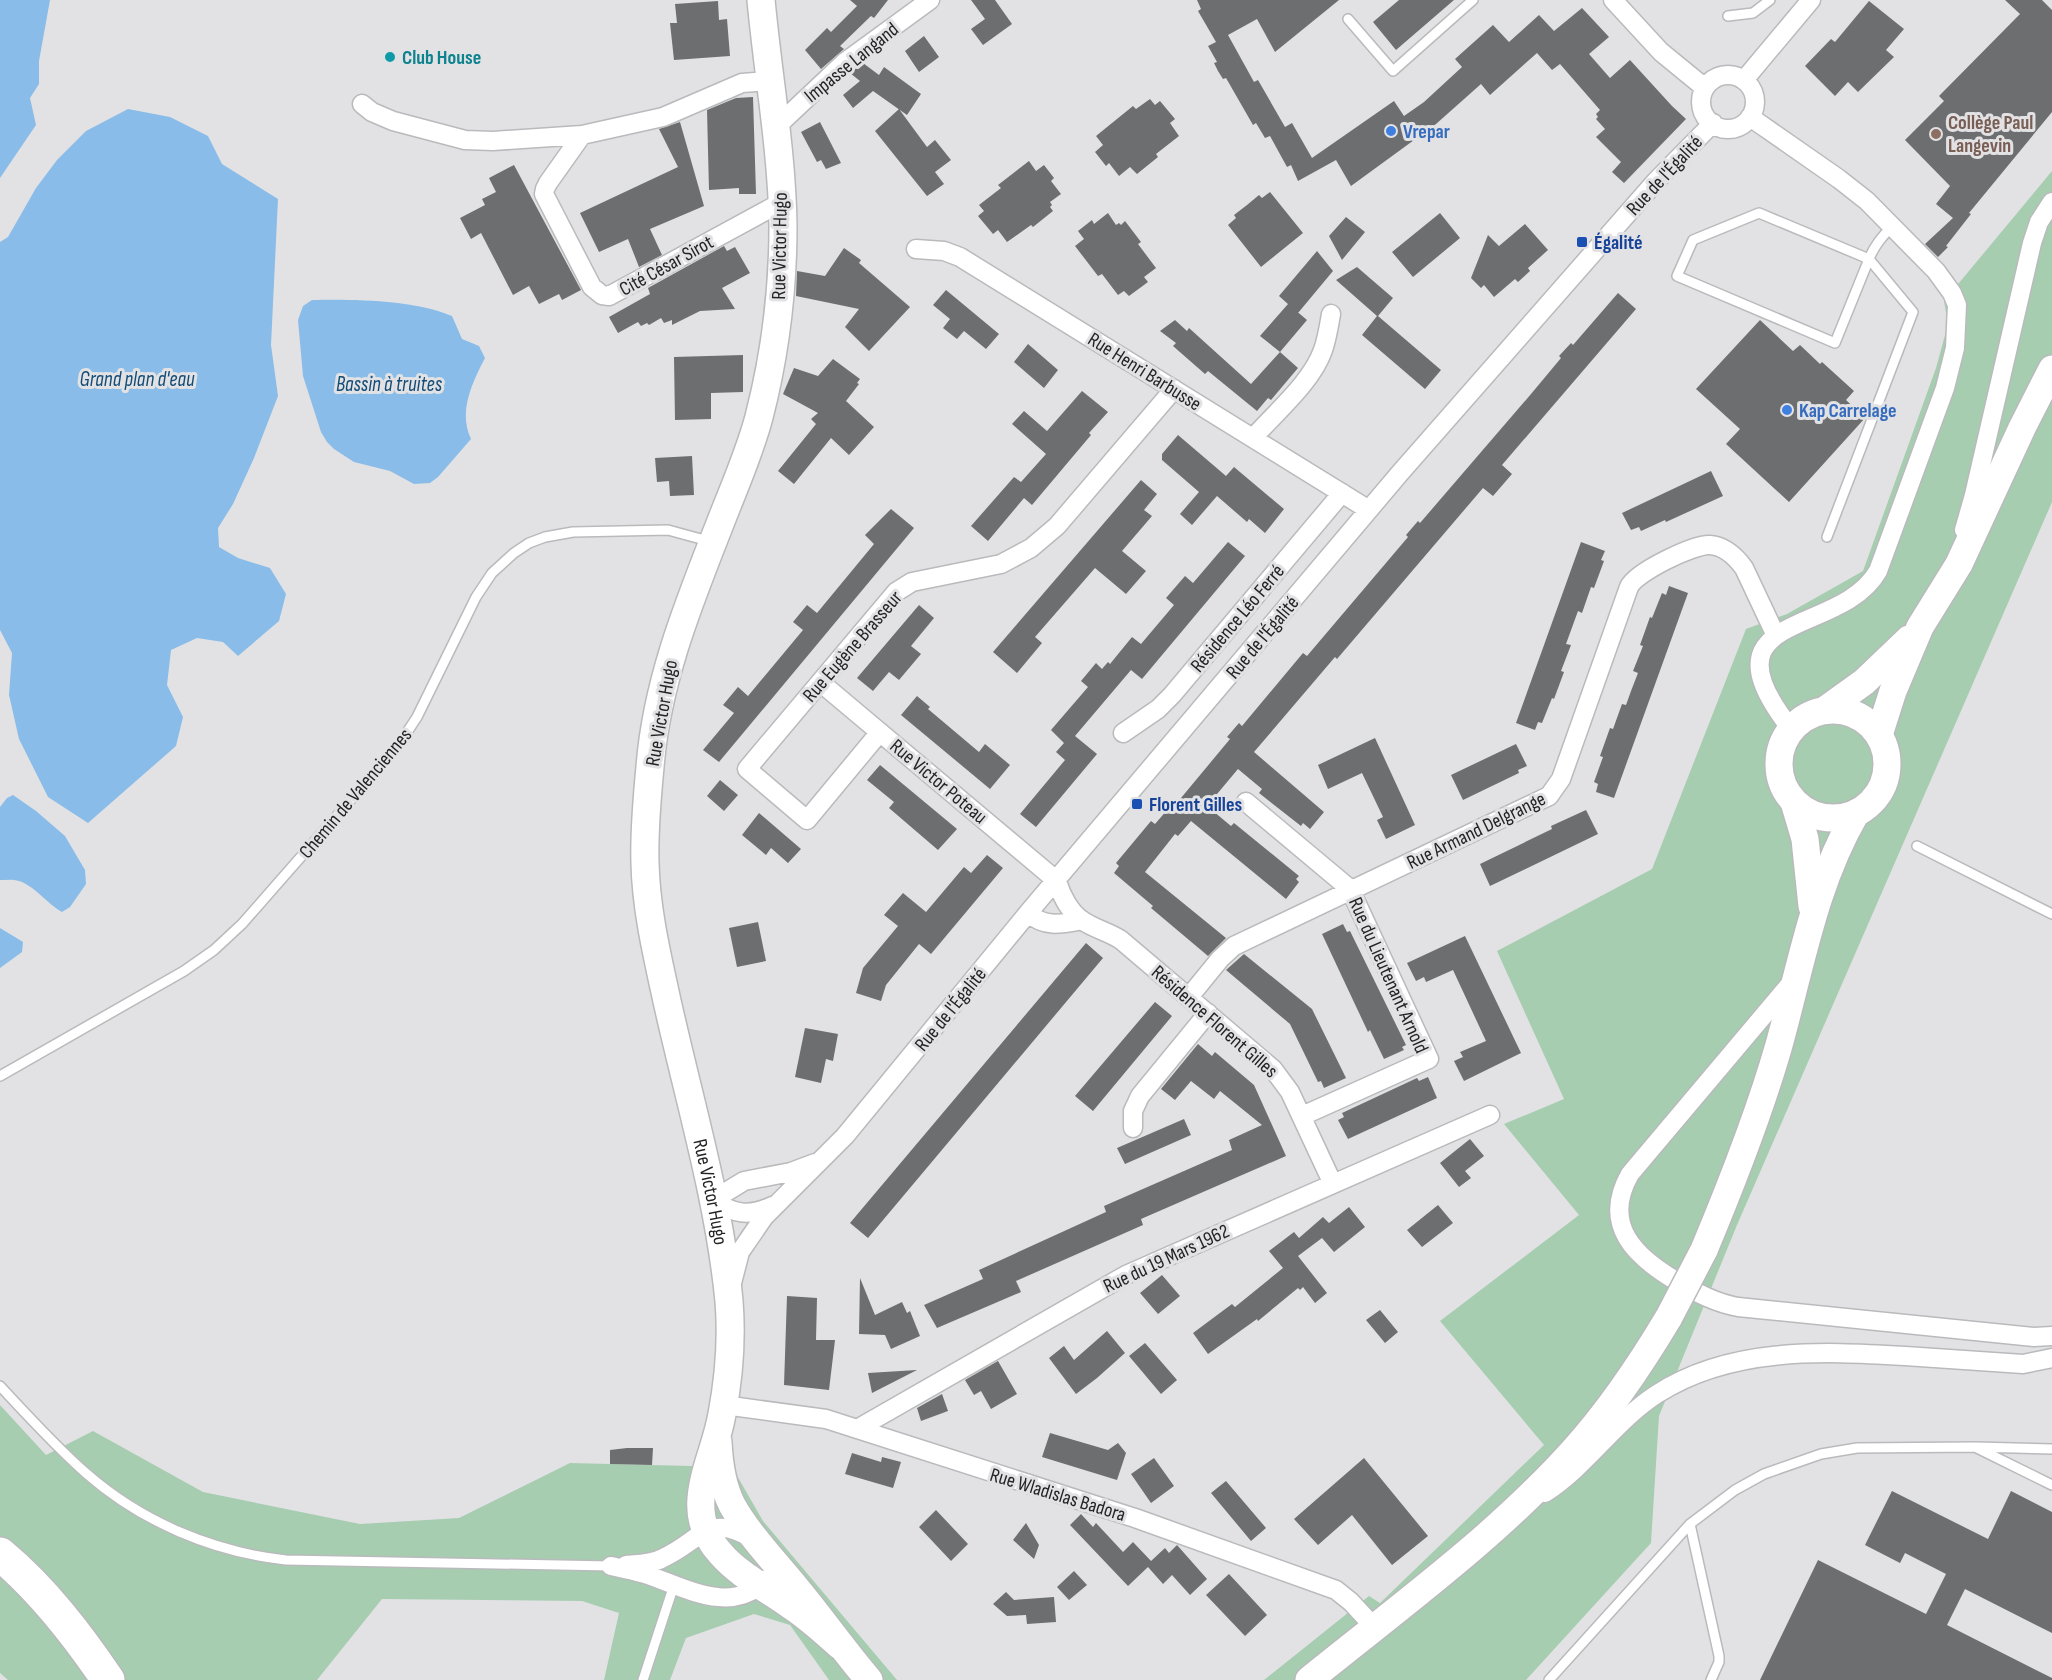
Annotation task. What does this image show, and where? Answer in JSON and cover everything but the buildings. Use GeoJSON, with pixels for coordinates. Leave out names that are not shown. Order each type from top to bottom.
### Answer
{"type":"FeatureCollection","features":[{"type":"Feature","properties":{"kind":"highway"},"geometry":{"type":"LineString","coordinates":[[0,1554],[49,1601],[108,1680]]}},
{"type":"Feature","properties":{"kind":"main road","name":"Rue Victor Hugo"},"geometry":{"type":"LineString","coordinates":[[718,1435],[724,1405],[729,1352],[729,1302],[713,1200],[657,957],[645,864],[650,768],[659,704],[675,642],[752,440],[767,380],[779,296],[782,202],[761,0]]}},
{"type":"Feature","properties":{"kind":"main road"},"geometry":{"type":"LineString","coordinates":[[1879,735],[1893,691],[1920,627],[1967,547],[2052,369]]}},
{"type":"Feature","properties":{"kind":"main road"},"geometry":{"type":"LineString","coordinates":[[1856,813],[1834,818],[1819,816],[1805,811],[1794,802],[1784,789],[1778,766],[1780,750],[1791,729],[1803,718],[1825,710],[1869,677],[1920,627]]}},
{"type":"Feature","properties":{"kind":"main road"},"geometry":{"type":"LineString","coordinates":[[1309,1680],[1501,1521],[1560,1465],[1608,1409],[1634,1374],[1670,1317],[1704,1250],[1755,1121],[1776,1055],[1812,913],[1836,852],[1856,813],[1874,799],[1885,779],[1887,756],[1879,735],[1869,723],[1856,714],[1840,710],[1825,710]]}},
{"type":"Feature","properties":{"kind":"main road"},"geometry":{"type":"LineString","coordinates":[[1794,802],[1805,839],[1812,913]]}},
{"type":"Feature","properties":{"kind":"main road"},"geometry":{"type":"LineString","coordinates":[[718,1435],[707,1464],[701,1490],[701,1515],[706,1531],[720,1554],[761,1586],[796,1609],[839,1644]]}},
{"type":"Feature","properties":{"kind":"main road"},"geometry":{"type":"LineString","coordinates":[[718,1435],[719,1462],[727,1493],[739,1516],[869,1680]]}},
{"type":"Feature","properties":{"kind":"street","name":"Impasse Langand"},"geometry":{"type":"LineString","coordinates":[[775,128],[844,62],[930,0]]}},
{"type":"Feature","properties":{"kind":"street"},"geometry":{"type":"LineString","coordinates":[[1613,0],[1666,57],[1706,88],[1710,82],[1721,76],[1733,76],[1744,80],[1754,95],[1755,106],[1750,117],[1867,201],[1936,271],[1952,293],[1957,305],[1955,348],[1945,388],[1878,571],[1873,579],[1851,598],[1795,624],[1776,636],[1769,642],[1761,658],[1760,677],[1771,702],[1791,729]]}},
{"type":"Feature","properties":{"kind":"street"},"geometry":{"type":"LineString","coordinates":[[1744,80],[1811,0]]}},
{"type":"Feature","properties":{"kind":"street"},"geometry":{"type":"LineString","coordinates":[[362,104],[372,112],[393,121],[465,140],[493,141],[582,135],[663,117],[742,83],[769,81]]}},
{"type":"Feature","properties":{"kind":"street","name":"Rue de l'Égalité"},"geometry":{"type":"LineString","coordinates":[[1706,88],[1702,95],[1702,107],[1705,115],[1713,123],[1723,128],[1735,128],[1750,117]]}},
{"type":"Feature","properties":{"kind":"street","name":"Rue de l'Égalité"},"geometry":{"type":"LineString","coordinates":[[729,1302],[740,1252],[774,1205],[823,1160],[859,1119],[1028,913],[1445,420],[1657,180],[1713,123]]}},
{"type":"Feature","properties":{"kind":"street","name":"Cité César Sirot"},"geometry":{"type":"LineString","coordinates":[[582,135],[545,189],[544,194],[592,287],[602,295],[616,294],[782,202]]}},
{"type":"Feature","properties":{"kind":"street"},"geometry":{"type":"LineString","coordinates":[[1949,581],[1974,495],[2032,243],[2039,222],[2052,202]]}},
{"type":"Feature","properties":{"kind":"street","name":"Rue Henri Barbusse"},"geometry":{"type":"LineString","coordinates":[[916,249],[944,251],[960,256],[1369,510]]}},
{"type":"Feature","properties":{"kind":"street"},"geometry":{"type":"LineString","coordinates":[[1253,438],[1291,396],[1318,360],[1323,349],[1331,314]]}},
{"type":"Feature","properties":{"kind":"street","name":"Rue Eugène Brasseur"},"geometry":{"type":"LineString","coordinates":[[880,732],[807,820],[747,770],[896,592],[906,585],[1001,564],[1041,541],[1057,526],[1174,389]]}},
{"type":"Feature","properties":{"kind":"street","name":"Résidence Léo Ferré"},"geometry":{"type":"LineString","coordinates":[[1123,733],[1158,709],[1172,694],[1342,493]]}},
{"type":"Feature","properties":{"kind":"street","name":"Rue Armand Delgrange"},"geometry":{"type":"LineString","coordinates":[[1189,997],[1220,959],[1234,946],[1350,889],[1543,800],[1554,791],[1561,780],[1629,587],[1641,573],[1696,546],[1712,545],[1725,550],[1744,568],[1776,636]]}},
{"type":"Feature","properties":{"kind":"street","name":"Rue Victor Poteau"},"geometry":{"type":"LineString","coordinates":[[820,682],[1057,881]]}},
{"type":"Feature","properties":{"kind":"street","name":"Rue du Lieutenant Arnold"},"geometry":{"type":"LineString","coordinates":[[1246,802],[1350,889],[1429,1059],[1302,1116]]}},
{"type":"Feature","properties":{"kind":"street","name":"Résidence Florent Gilles"},"geometry":{"type":"LineString","coordinates":[[1057,881],[1066,901],[1082,920],[1121,940],[1273,1069],[1282,1080],[1302,1116],[1332,1182]]}},
{"type":"Feature","properties":{"kind":"street"},"geometry":{"type":"LineString","coordinates":[[1028,913],[1042,923],[1082,920]]}},
{"type":"Feature","properties":{"kind":"street"},"geometry":{"type":"LineString","coordinates":[[1797,974],[1630,1174],[1622,1191],[1619,1210],[1624,1230],[1634,1248],[1656,1269],[1701,1295],[1738,1307],[2034,1337],[2052,1336]]}},
{"type":"Feature","properties":{"kind":"street"},"geometry":{"type":"LineString","coordinates":[[1133,1128],[1133,1111],[1140,1096],[1208,1013]]}},
{"type":"Feature","properties":{"kind":"street","name":"Rue du 19 Mars 1962"},"geometry":{"type":"LineString","coordinates":[[856,1429],[1126,1275],[1332,1182],[1490,1115]]}},
{"type":"Feature","properties":{"kind":"street","name":"Rue de l'Égalité"},"geometry":{"type":"LineString","coordinates":[[774,1205],[757,1212],[743,1214],[729,1210],[713,1200],[744,1181],[791,1172],[823,1160]]}},
{"type":"Feature","properties":{"kind":"street"},"geometry":{"type":"LineString","coordinates":[[1501,1521],[1570,1475],[1646,1401],[1674,1384],[1707,1370],[1757,1358],[1810,1353],[1846,1353],[2022,1364],[2052,1358]]}},
{"type":"Feature","properties":{"kind":"street","name":"Rue Wladislas Badora"},"geometry":{"type":"LineString","coordinates":[[724,1405],[814,1416],[1145,1521],[1327,1586],[1344,1595],[1374,1627]]}},
{"type":"Feature","properties":{"kind":"street"},"geometry":{"type":"LineString","coordinates":[[725,1527],[735,1529],[768,1553],[770,1575],[761,1586],[745,1595],[720,1598],[699,1594],[647,1574],[611,1566],[660,1560],[706,1531],[725,1527]]}},
{"type":"Feature","properties":{"kind":"lane"},"geometry":{"type":"LineString","coordinates":[[1348,19],[1393,70],[1473,0]]}},
{"type":"Feature","properties":{"kind":"lane"},"geometry":{"type":"LineString","coordinates":[[1728,16],[1753,13],[1770,0]]}},
{"type":"Feature","properties":{"kind":"lane"},"geometry":{"type":"LineString","coordinates":[[1827,537],[1913,312],[1869,259],[1759,213],[1693,240],[1677,276],[1835,343],[1869,259],[1874,247],[1892,226]]}},
{"type":"Feature","properties":{"kind":"lane","name":"Chemin de Valenciennes"},"geometry":{"type":"LineString","coordinates":[[0,1076],[184,971],[214,950],[234,931],[360,792],[398,746],[417,717],[476,597],[492,573],[514,553],[544,537],[573,532],[668,530],[713,542]]}},
{"type":"Feature","properties":{"kind":"lane"},"geometry":{"type":"LineString","coordinates":[[1917,846],[2052,914]]}},
{"type":"Feature","properties":{"kind":"lane"},"geometry":{"type":"LineString","coordinates":[[0,1386],[68,1457],[114,1496],[175,1530],[217,1546],[254,1556],[286,1560],[611,1566]]}},
{"type":"Feature","properties":{"kind":"lane"},"geometry":{"type":"LineString","coordinates":[[1550,1680],[1690,1524],[1751,1481],[1782,1467],[1821,1454],[1874,1447],[2052,1449]]}},
{"type":"Feature","properties":{"kind":"lane"},"geometry":{"type":"LineString","coordinates":[[1975,1447],[2052,1485]]}},
{"type":"Feature","properties":{"kind":"lane"},"geometry":{"type":"LineString","coordinates":[[1690,1524],[1719,1656],[1719,1662],[1711,1680]]}},
{"type":"Feature","properties":{"kind":"lane"},"geometry":{"type":"LineString","coordinates":[[643,1680],[674,1585]]}},
{"type":"Feature","properties":{"kind":"green space"},"geometry":{"type":"Polygon","coordinates":[[[2052,171],[2052,502],[1737,1225],[1659,1416],[1651,1543],[1526,1680],[1264,1680],[1369,1596],[1380,1603],[1544,1445],[1440,1321],[1579,1215],[1504,1124],[1564,1099],[1497,951],[1652,869],[1746,629],[1787,614],[1863,571],[1936,368],[1948,324],[1944,301],[2052,171]]]}},
{"type":"Feature","properties":{"kind":"green space"},"geometry":{"type":"Polygon","coordinates":[[[0,1405],[46,1455],[93,1431],[203,1492],[360,1524],[459,1518],[570,1463],[732,1467],[763,1521],[897,1680],[829,1680],[790,1625],[754,1614],[686,1638],[670,1680],[604,1680],[619,1613],[582,1601],[382,1599],[317,1680],[8,1680],[0,1673],[0,1405]]]}},
{"type":"Feature","properties":{"kind":"water"},"geometry":{"type":"Polygon","coordinates":[[[0,0],[50,0],[39,61],[39,84],[30,98],[36,125],[0,178],[0,0]]]}},
{"type":"Feature","properties":{"kind":"water","name":"Grand plan d'eau"},"geometry":{"type":"Polygon","coordinates":[[[128,109],[170,117],[208,136],[222,164],[278,199],[271,345],[278,396],[254,458],[233,504],[218,528],[219,547],[238,558],[270,568],[286,594],[279,621],[238,656],[223,642],[197,638],[171,650],[167,685],[183,717],[176,746],[88,823],[48,797],[19,739],[9,695],[12,653],[0,630],[0,242],[8,237],[36,188],[57,160],[86,131],[128,109]]]}},
{"type":"Feature","properties":{"kind":"water","name":"Bassin à truites"},"geometry":{"type":"Polygon","coordinates":[[[312,300],[383,302],[437,311],[452,316],[462,339],[479,346],[485,358],[471,387],[466,408],[467,429],[471,439],[430,483],[414,484],[390,471],[354,462],[327,442],[321,432],[303,376],[298,320],[303,306],[312,300]]]}},
{"type":"Feature","properties":{"kind":"water"},"geometry":{"type":"Polygon","coordinates":[[[13,795],[65,836],[85,870],[86,884],[70,907],[62,912],[24,883],[0,880],[0,807],[7,798],[13,795]]]}},
{"type":"Feature","properties":{"kind":"water"},"geometry":{"type":"Polygon","coordinates":[[[0,928],[23,942],[22,952],[0,968],[0,928]]]}},
{"type":"Feature","properties":{"kind":"place","name":"Club House"},"geometry":{"type":"Point","coordinates":[390,57]}},
{"type":"Feature","properties":{"kind":"place","name":"Vrepar"},"geometry":{"type":"Point","coordinates":[1391,131]}},
{"type":"Feature","properties":{"kind":"place","name":"Collège Paul Langevin"},"geometry":{"type":"Point","coordinates":[1936,134]}},
{"type":"Feature","properties":{"kind":"place","name":"Égalité"},"geometry":{"type":"Point","coordinates":[1582,242]}},
{"type":"Feature","properties":{"kind":"place","name":"Kap Carrelage"},"geometry":{"type":"Point","coordinates":[1787,410]}},
{"type":"Feature","properties":{"kind":"place","name":"Florent Gilles"},"geometry":{"type":"Point","coordinates":[1137,804]}}]}
